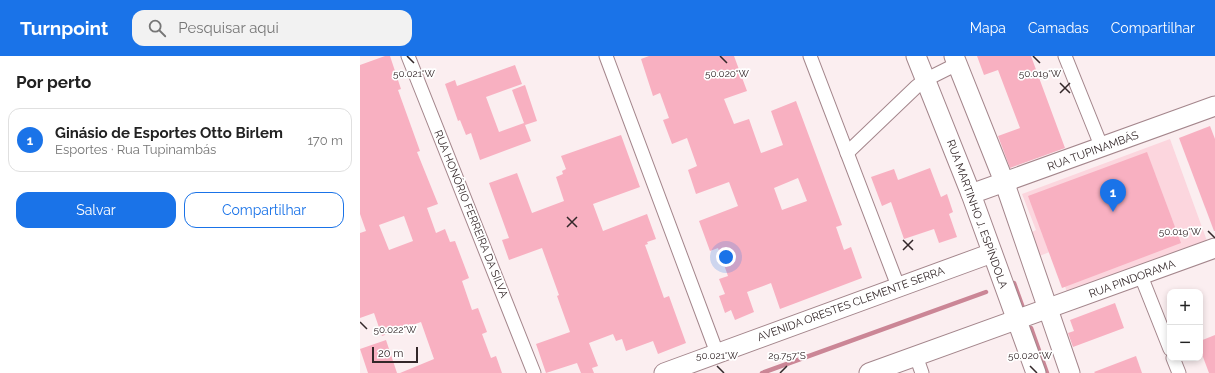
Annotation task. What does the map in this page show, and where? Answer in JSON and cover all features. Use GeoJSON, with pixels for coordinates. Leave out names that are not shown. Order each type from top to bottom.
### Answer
{"type":"FeatureCollection","features":[{"type":"Feature","properties":{"kind":"main road","name":"RUA MARTINHO J. ESPÍNDOLA"},"geometry":{"type":"LineString","coordinates":[[916,56],[971,194],[1036,373]]}},
{"type":"Feature","properties":{"kind":"main road"},"geometry":{"type":"LineString","coordinates":[[955,60],[1004,184],[1070,373]]}},
{"type":"Feature","properties":{"kind":"main road","name":"RUA TUPINAMBÁS"},"geometry":{"type":"LineString","coordinates":[[971,194],[1004,184],[1215,106]]}},
{"type":"Feature","properties":{"kind":"main road","name":"RUA PINDORAMA"},"geometry":{"type":"LineString","coordinates":[[1048,309],[1215,248]]}},
{"type":"Feature","properties":{"kind":"main road","name":"AVENIDA ORESTES CLEMENTE SERRA"},"geometry":{"type":"LineString","coordinates":[[664,373],[898,286],[992,253]]}},
{"type":"Feature","properties":{"kind":"main road"},"geometry":{"type":"LineString","coordinates":[[869,373],[919,364],[1016,321],[1048,309]]}},
{"type":"Feature","properties":{"kind":"street","name":"RUA HONÓRIO FERREIRA DA SILVA"},"geometry":{"type":"LineString","coordinates":[[408,56],[534,373]]}},
{"type":"Feature","properties":{"kind":"street"},"geometry":{"type":"LineString","coordinates":[[606,56],[717,353]]}},
{"type":"Feature","properties":{"kind":"street"},"geometry":{"type":"LineString","coordinates":[[810,56],[898,286]]}},
{"type":"Feature","properties":{"kind":"street"},"geometry":{"type":"LineString","coordinates":[[1065,56],[1102,148]]}},
{"type":"Feature","properties":{"kind":"street"},"geometry":{"type":"LineString","coordinates":[[847,153],[925,80],[955,60]]}},
{"type":"Feature","properties":{"kind":"street"},"geometry":{"type":"LineString","coordinates":[[1141,276],[1167,342]]}},
{"type":"Feature","properties":{"kind":"street"},"geometry":{"type":"LineString","coordinates":[[1174,361],[1179,373]]}},
{"type":"Feature","properties":{"kind":"shaded area"},"geometry":{"type":"Polygon","coordinates":[[[1170,139],[1207,241],[1067,292],[1052,251],[1037,257],[1028,234],[1036,230],[1022,194],[1170,139]]]}},
{"type":"Feature","properties":{"kind":"building"},"geometry":{"type":"Polygon","coordinates":[[[385,56],[390,56],[401,89],[398,90],[420,151],[417,152],[438,204],[427,208],[436,233],[445,229],[450,242],[455,241],[469,278],[462,281],[472,310],[478,308],[487,332],[482,334],[491,358],[496,356],[502,373],[400,373],[434,359],[421,322],[382,336],[374,313],[360,318],[360,233],[366,231],[360,214],[360,65],[385,56]],[[404,216],[379,225],[389,250],[413,241],[404,216]]]}},
{"type":"Feature","properties":{"kind":"building"},"geometry":{"type":"Polygon","coordinates":[[[649,56],[734,56],[747,91],[724,99],[734,124],[749,119],[761,153],[783,145],[771,111],[796,101],[842,225],[836,227],[844,250],[851,247],[862,278],[780,309],[771,283],[747,292],[754,312],[735,320],[731,310],[725,313],[719,296],[725,294],[719,279],[728,276],[718,248],[710,251],[699,221],[738,206],[729,182],[696,194],[688,170],[697,166],[687,138],[672,144],[663,120],[669,118],[660,93],[653,96],[641,59],[649,56]],[[798,178],[774,188],[782,210],[807,201],[798,178]]]}},
{"type":"Feature","properties":{"kind":"building"},"geometry":{"type":"Polygon","coordinates":[[[977,56],[1031,56],[1065,148],[1010,168],[998,136],[1020,128],[998,70],[984,75],[977,56]]]}},
{"type":"Feature","properties":{"kind":"building"},"geometry":{"type":"Polygon","coordinates":[[[515,65],[522,84],[486,97],[499,132],[524,123],[512,90],[525,85],[537,121],[525,125],[531,141],[480,160],[471,133],[466,135],[460,120],[458,121],[445,84],[455,80],[457,86],[515,65]]]}},
{"type":"Feature","properties":{"kind":"building"},"geometry":{"type":"Polygon","coordinates":[[[1210,126],[1215,139],[1215,231],[1179,138],[1210,126]]]}},
{"type":"Feature","properties":{"kind":"building"},"geometry":{"type":"Polygon","coordinates":[[[621,135],[640,187],[593,204],[603,231],[647,214],[656,239],[647,242],[648,244],[645,245],[664,298],[669,296],[686,343],[658,354],[653,341],[626,351],[622,339],[616,341],[613,334],[589,343],[598,366],[592,368],[594,373],[581,373],[577,363],[546,373],[536,344],[570,332],[557,296],[559,295],[542,248],[509,260],[502,240],[509,238],[489,183],[517,173],[532,213],[564,201],[556,177],[563,174],[562,171],[566,169],[561,156],[621,135]]]}},
{"type":"Feature","properties":{"kind":"building"},"geometry":{"type":"Polygon","coordinates":[[[1147,152],[1181,243],[1062,288],[1028,196],[1147,152]]]}},
{"type":"Feature","properties":{"kind":"building"},"geometry":{"type":"Polygon","coordinates":[[[930,168],[941,197],[947,194],[953,212],[949,214],[957,237],[939,243],[934,229],[904,239],[891,202],[882,206],[871,177],[894,169],[898,180],[930,168]]]}},
{"type":"Feature","properties":{"kind":"building"},"geometry":{"type":"Polygon","coordinates":[[[1115,303],[1124,328],[1073,347],[1068,333],[1074,331],[1070,320],[1115,303]]]}},
{"type":"Feature","properties":{"kind":"building"},"geometry":{"type":"Polygon","coordinates":[[[1215,335],[1215,373],[1209,373],[1203,357],[1203,340],[1215,335]]]}},
{"type":"Feature","properties":{"kind":"building"},"geometry":{"type":"Polygon","coordinates":[[[386,340],[397,373],[368,373],[360,349],[386,340]]]}},
{"type":"Feature","properties":{"kind":"building"},"geometry":{"type":"Polygon","coordinates":[[[1136,356],[1142,373],[1094,372],[1136,356]]]}},
{"type":"Feature","properties":{"kind":"waterway"},"geometry":{"type":"LineString","coordinates":[[1014,283],[1023,308]]}},
{"type":"Feature","properties":{"kind":"waterway"},"geometry":{"type":"LineString","coordinates":[[762,373],[986,292]]}},
{"type":"Feature","properties":{"kind":"waterway"},"geometry":{"type":"LineString","coordinates":[[1031,328],[1047,373]]}},
{"type":"Feature","properties":{"kind":"place","name":"Ginásio de Esportes Otto Birlem"},"geometry":{"type":"Point","coordinates":[1113,212]}}]}
